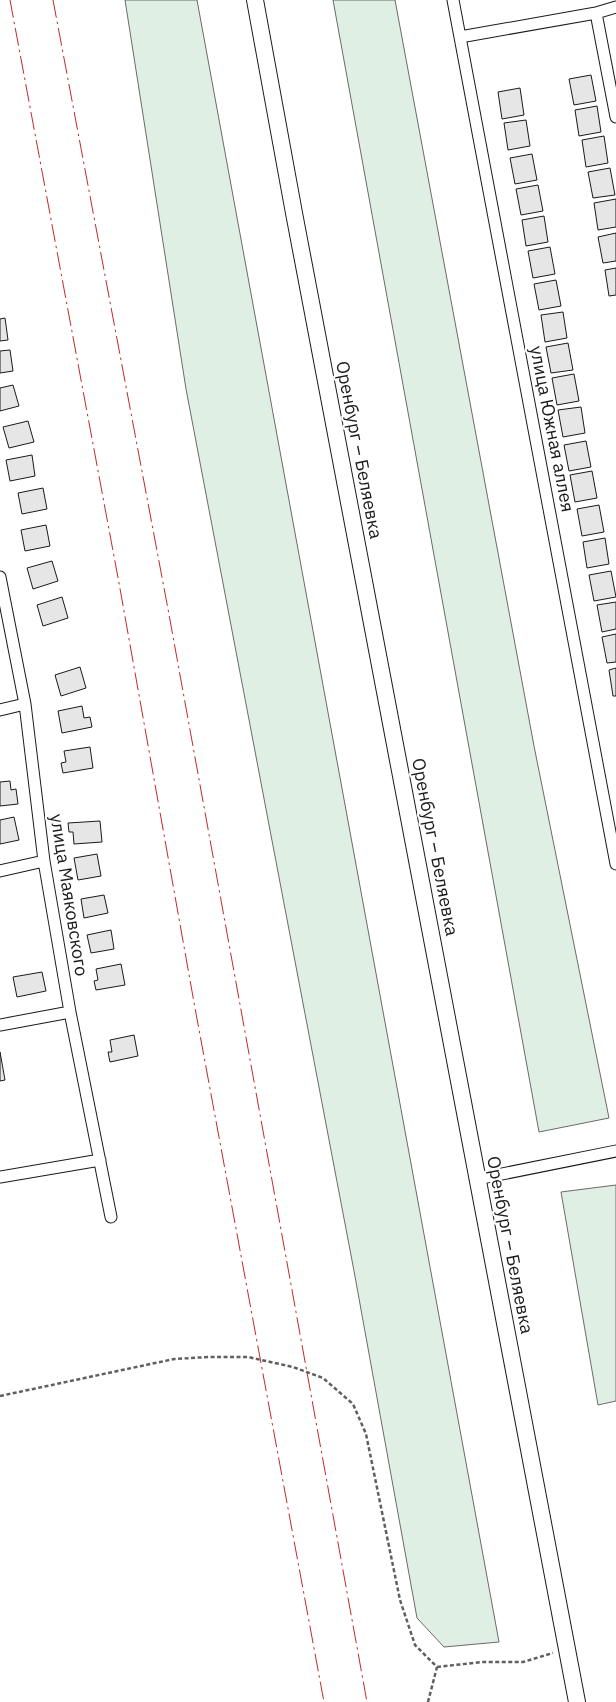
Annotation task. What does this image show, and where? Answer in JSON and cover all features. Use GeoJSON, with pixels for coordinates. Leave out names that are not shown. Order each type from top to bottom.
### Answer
{"type":"FeatureCollection","features":[{"type":"Feature","properties":{"kind":"main road","name":"Оренбург – Беляевка"},"geometry":{"type":"LineString","coordinates":[[255,0],[577,1702]]}},
{"type":"Feature","properties":{"kind":"street","name":"улица Южная аллея"},"geometry":{"type":"LineString","coordinates":[[453,0],[616,864]]}},
{"type":"Feature","properties":{"kind":"street"},"geometry":{"type":"LineString","coordinates":[[460,37],[596,13],[616,7]]}},
{"type":"Feature","properties":{"kind":"street"},"geometry":{"type":"LineString","coordinates":[[596,13],[616,117]]}},
{"type":"Feature","properties":{"kind":"street","name":"улица Маяковского"},"geometry":{"type":"LineString","coordinates":[[0,577],[25,704],[44,861],[70,1012],[110,1217]]}},
{"type":"Feature","properties":{"kind":"street"},"geometry":{"type":"LineString","coordinates":[[0,710],[25,704]]}},
{"type":"Feature","properties":{"kind":"street"},"geometry":{"type":"LineString","coordinates":[[0,871],[44,861]]}},
{"type":"Feature","properties":{"kind":"street"},"geometry":{"type":"LineString","coordinates":[[0,1025],[70,1012]]}},
{"type":"Feature","properties":{"kind":"street"},"geometry":{"type":"LineString","coordinates":[[477,1179],[616,1150]]}},
{"type":"Feature","properties":{"kind":"street"},"geometry":{"type":"LineString","coordinates":[[0,1177],[100,1160]]}},
{"type":"Feature","properties":{"kind":"path"},"geometry":{"type":"LineString","coordinates":[[0,1396],[174,1359],[208,1357],[248,1357],[294,1367],[323,1378],[353,1404],[366,1434],[400,1600],[415,1646],[437,1667]]}},
{"type":"Feature","properties":{"kind":"path"},"geometry":{"type":"LineString","coordinates":[[437,1667],[482,1662],[522,1662],[542,1655],[567,1650]]}},
{"type":"Feature","properties":{"kind":"path"},"geometry":{"type":"LineString","coordinates":[[428,1702],[437,1667]]}},
{"type":"Feature","properties":{"kind":"green space"},"geometry":{"type":"Polygon","coordinates":[[[125,0],[197,0],[499,1642],[444,1647],[417,1618],[354,1271],[186,389],[125,0]]]}},
{"type":"Feature","properties":{"kind":"green space"},"geometry":{"type":"Polygon","coordinates":[[[333,0],[395,0],[534,746],[609,1118],[539,1132],[333,0]]]}},
{"type":"Feature","properties":{"kind":"green space"},"geometry":{"type":"Polygon","coordinates":[[[616,1185],[616,1401],[598,1405],[561,1192],[616,1185]]]}},
{"type":"Feature","properties":{"kind":"building"},"geometry":{"type":"Polygon","coordinates":[[[591,75],[596,101],[574,105],[569,79],[591,75]]]}},
{"type":"Feature","properties":{"kind":"building"},"geometry":{"type":"Polygon","coordinates":[[[520,88],[524,115],[502,119],[498,92],[520,88]]]}},
{"type":"Feature","properties":{"kind":"building"},"geometry":{"type":"Polygon","coordinates":[[[597,106],[601,132],[579,136],[575,110],[597,106]]]}},
{"type":"Feature","properties":{"kind":"building"},"geometry":{"type":"Polygon","coordinates":[[[526,120],[530,146],[508,150],[504,123],[526,120]]]}},
{"type":"Feature","properties":{"kind":"building"},"geometry":{"type":"Polygon","coordinates":[[[604,136],[608,163],[586,167],[582,140],[604,136]]]}},
{"type":"Feature","properties":{"kind":"building"},"geometry":{"type":"Polygon","coordinates":[[[532,154],[537,180],[515,184],[510,158],[532,154]]]}},
{"type":"Feature","properties":{"kind":"building"},"geometry":{"type":"Polygon","coordinates":[[[610,168],[615,195],[593,198],[588,172],[610,168]]]}},
{"type":"Feature","properties":{"kind":"building"},"geometry":{"type":"Polygon","coordinates":[[[538,185],[543,211],[521,215],[516,189],[538,185]]]}},
{"type":"Feature","properties":{"kind":"building"},"geometry":{"type":"Polygon","coordinates":[[[616,199],[616,227],[598,230],[594,203],[616,199]]]}},
{"type":"Feature","properties":{"kind":"building"},"geometry":{"type":"Polygon","coordinates":[[[544,216],[548,242],[526,246],[522,220],[544,216]]]}},
{"type":"Feature","properties":{"kind":"building"},"geometry":{"type":"Polygon","coordinates":[[[616,233],[616,261],[603,263],[598,237],[616,233]]]}},
{"type":"Feature","properties":{"kind":"building"},"geometry":{"type":"Polygon","coordinates":[[[550,247],[555,274],[533,278],[528,251],[550,247]]]}},
{"type":"Feature","properties":{"kind":"building"},"geometry":{"type":"Polygon","coordinates":[[[616,268],[616,295],[609,296],[605,270],[616,268]]]}},
{"type":"Feature","properties":{"kind":"building"},"geometry":{"type":"Polygon","coordinates":[[[556,280],[561,306],[539,310],[534,284],[556,280]]]}},
{"type":"Feature","properties":{"kind":"building"},"geometry":{"type":"Polygon","coordinates":[[[563,312],[567,338],[545,342],[541,315],[563,312]]]}},
{"type":"Feature","properties":{"kind":"building"},"geometry":{"type":"Polygon","coordinates":[[[5,318],[8,340],[0,341],[0,319],[5,318]]]}},
{"type":"Feature","properties":{"kind":"building"},"geometry":{"type":"Polygon","coordinates":[[[568,343],[573,370],[551,373],[546,347],[568,343]]]}},
{"type":"Feature","properties":{"kind":"building"},"geometry":{"type":"Polygon","coordinates":[[[10,350],[13,371],[0,373],[0,351],[10,350]]]}},
{"type":"Feature","properties":{"kind":"building"},"geometry":{"type":"Polygon","coordinates":[[[574,374],[579,401],[557,405],[552,378],[574,374]]]}},
{"type":"Feature","properties":{"kind":"building"},"geometry":{"type":"Polygon","coordinates":[[[13,385],[19,406],[0,411],[0,388],[13,385]]]}},
{"type":"Feature","properties":{"kind":"building"},"geometry":{"type":"Polygon","coordinates":[[[581,407],[585,433],[563,437],[558,410],[581,407]]]}},
{"type":"Feature","properties":{"kind":"building"},"geometry":{"type":"Polygon","coordinates":[[[28,421],[34,442],[9,448],[3,427],[28,421]]]}},
{"type":"Feature","properties":{"kind":"building"},"geometry":{"type":"Polygon","coordinates":[[[586,441],[591,467],[569,471],[564,445],[586,441]]]}},
{"type":"Feature","properties":{"kind":"building"},"geometry":{"type":"Polygon","coordinates":[[[32,455],[35,476],[10,481],[6,460],[32,455]]]}},
{"type":"Feature","properties":{"kind":"building"},"geometry":{"type":"Polygon","coordinates":[[[592,471],[597,498],[575,502],[570,475],[592,471]]]}},
{"type":"Feature","properties":{"kind":"building"},"geometry":{"type":"Polygon","coordinates":[[[43,488],[47,509],[22,514],[18,493],[43,488]]]}},
{"type":"Feature","properties":{"kind":"building"},"geometry":{"type":"Polygon","coordinates":[[[599,505],[604,532],[582,536],[577,509],[599,505]]]}},
{"type":"Feature","properties":{"kind":"building"},"geometry":{"type":"Polygon","coordinates":[[[46,525],[50,546],[25,551],[21,530],[46,525]]]}},
{"type":"Feature","properties":{"kind":"building"},"geometry":{"type":"Polygon","coordinates":[[[605,538],[609,564],[587,568],[583,542],[605,538]]]}},
{"type":"Feature","properties":{"kind":"building"},"geometry":{"type":"Polygon","coordinates":[[[52,561],[58,581],[33,589],[27,568],[52,561]]]}},
{"type":"Feature","properties":{"kind":"building"},"geometry":{"type":"Polygon","coordinates":[[[611,571],[616,597],[594,601],[589,575],[611,571]]]}},
{"type":"Feature","properties":{"kind":"building"},"geometry":{"type":"Polygon","coordinates":[[[62,597],[68,618],[43,626],[37,605],[62,597]]]}},
{"type":"Feature","properties":{"kind":"building"},"geometry":{"type":"Polygon","coordinates":[[[616,602],[616,629],[602,632],[597,605],[616,602]]]}},
{"type":"Feature","properties":{"kind":"building"},"geometry":{"type":"Polygon","coordinates":[[[616,634],[616,662],[607,663],[602,637],[616,634]]]}},
{"type":"Feature","properties":{"kind":"building"},"geometry":{"type":"Polygon","coordinates":[[[80,667],[86,688],[61,696],[55,675],[80,667]]]}},
{"type":"Feature","properties":{"kind":"building"},"geometry":{"type":"Polygon","coordinates":[[[616,668],[616,696],[613,696],[609,670],[616,668]]]}},
{"type":"Feature","properties":{"kind":"building"},"geometry":{"type":"Polygon","coordinates":[[[82,706],[84,718],[90,717],[92,727],[62,733],[58,711],[82,706]]]}},
{"type":"Feature","properties":{"kind":"building"},"geometry":{"type":"Polygon","coordinates":[[[90,747],[93,768],[63,773],[61,763],[66,762],[64,751],[90,747]]]}},
{"type":"Feature","properties":{"kind":"building"},"geometry":{"type":"Polygon","coordinates":[[[10,781],[11,790],[16,789],[18,804],[0,806],[0,782],[10,781]]]}},
{"type":"Feature","properties":{"kind":"building"},"geometry":{"type":"Polygon","coordinates":[[[14,817],[19,840],[0,844],[0,820],[14,817]]]}},
{"type":"Feature","properties":{"kind":"building"},"geometry":{"type":"Polygon","coordinates":[[[100,821],[102,842],[74,844],[73,832],[69,832],[68,823],[100,821]]]}},
{"type":"Feature","properties":{"kind":"building"},"geometry":{"type":"Polygon","coordinates":[[[97,854],[101,876],[78,880],[74,858],[97,854]]]}},
{"type":"Feature","properties":{"kind":"building"},"geometry":{"type":"Polygon","coordinates":[[[104,895],[108,913],[84,918],[81,899],[104,895]]]}},
{"type":"Feature","properties":{"kind":"building"},"geometry":{"type":"Polygon","coordinates":[[[111,930],[114,949],[91,953],[87,935],[111,930]]]}},
{"type":"Feature","properties":{"kind":"building"},"geometry":{"type":"Polygon","coordinates":[[[121,964],[125,985],[96,990],[94,981],[98,980],[96,969],[121,964]]]}},
{"type":"Feature","properties":{"kind":"building"},"geometry":{"type":"Polygon","coordinates":[[[42,972],[46,991],[17,997],[13,977],[42,972]]]}},
{"type":"Feature","properties":{"kind":"building"},"geometry":{"type":"Polygon","coordinates":[[[134,1035],[138,1056],[110,1062],[108,1052],[112,1052],[110,1040],[134,1035]]]}},
{"type":"Feature","properties":{"kind":"building"},"geometry":{"type":"Polygon","coordinates":[[[0,1052],[5,1080],[0,1081],[0,1052]]]}},
{"type":"Feature","properties":{"kind":"power"},"geometry":{"type":"LineString","coordinates":[[10,0],[324,1702]]}},
{"type":"Feature","properties":{"kind":"power"},"geometry":{"type":"LineString","coordinates":[[53,0],[168,609],[367,1702]]}}]}
